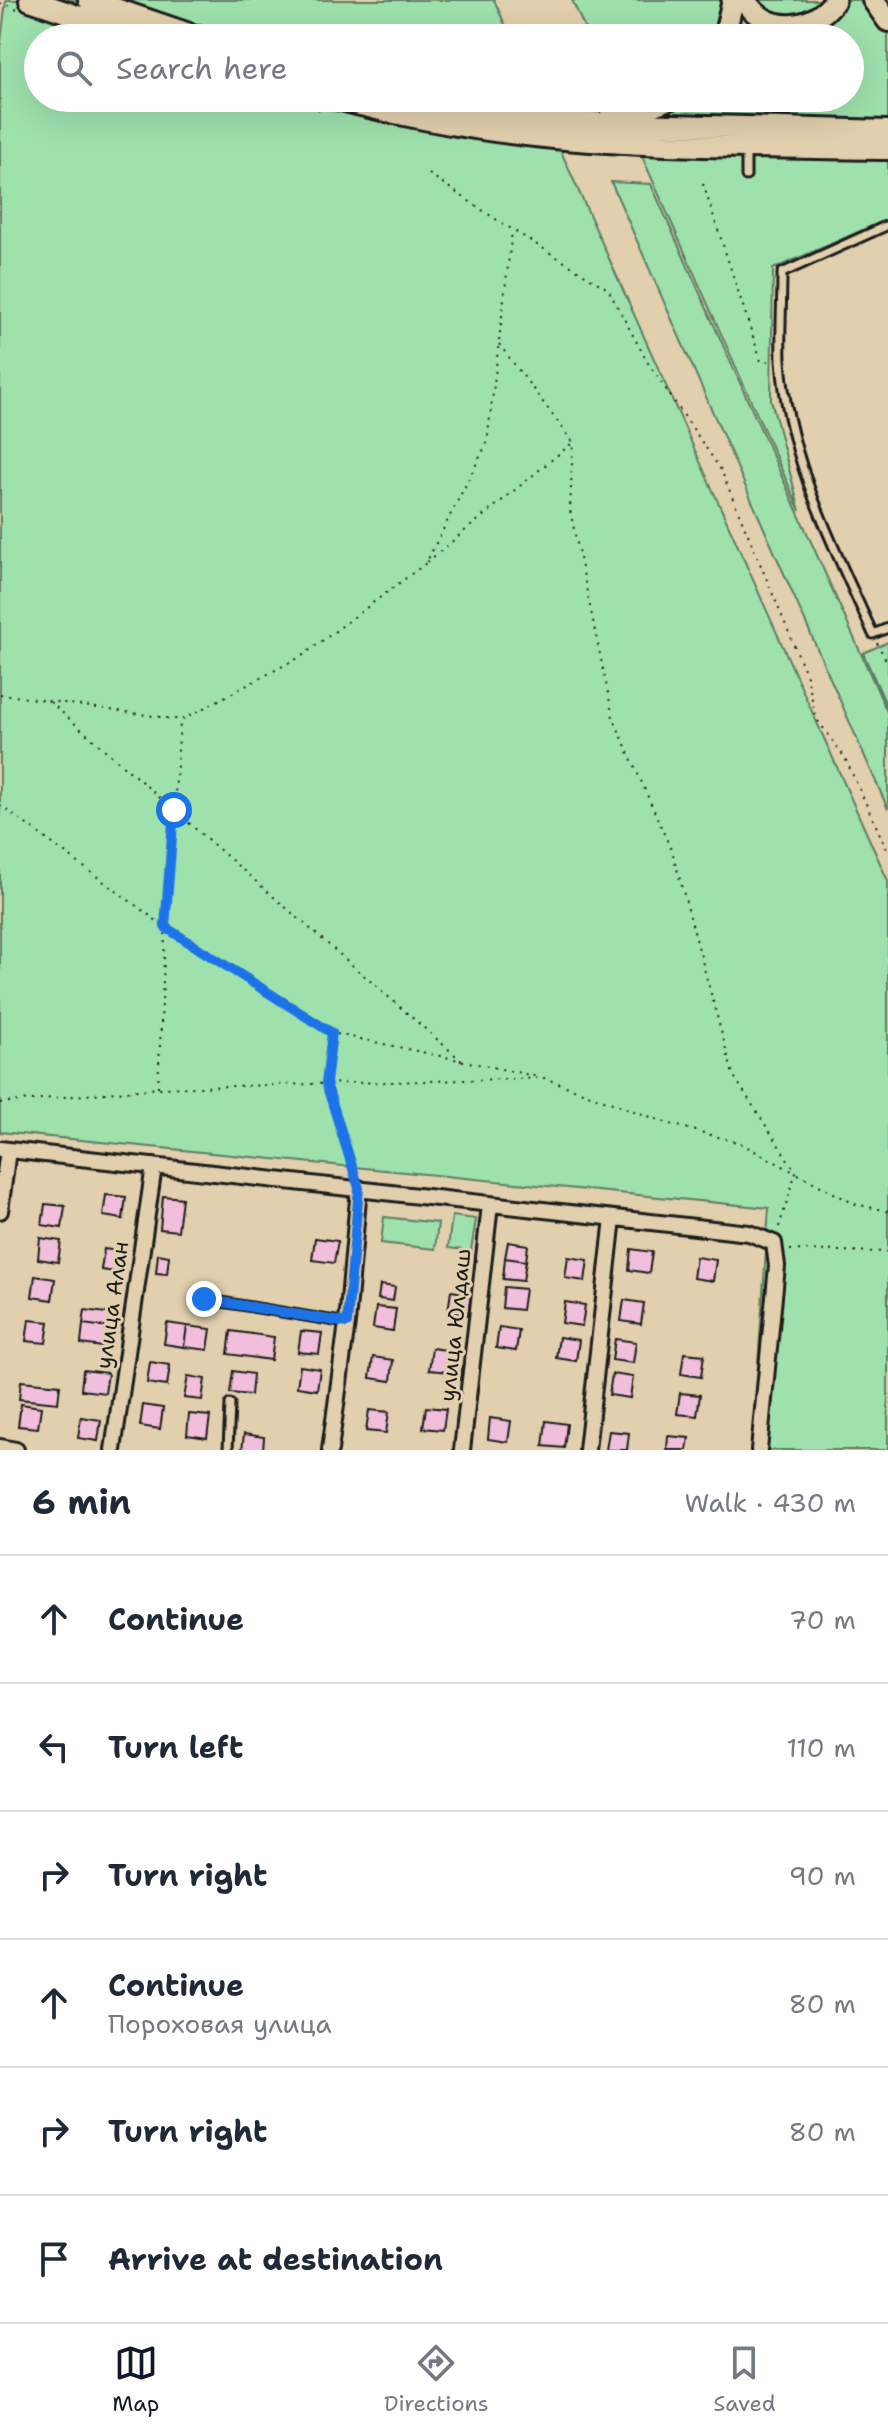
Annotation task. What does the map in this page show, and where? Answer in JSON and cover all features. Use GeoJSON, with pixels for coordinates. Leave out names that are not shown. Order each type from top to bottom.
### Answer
{"type":"FeatureCollection","features":[{"type":"Feature","properties":{"kind":"street"},"geometry":{"type":"LineString","coordinates":[[89,0],[160,24]]}},
{"type":"Feature","properties":{"kind":"street"},"geometry":{"type":"LineString","coordinates":[[727,24],[733,0]]}},
{"type":"Feature","properties":{"kind":"street"},"geometry":{"type":"LineString","coordinates":[[745,0],[759,16],[779,24]]}},
{"type":"Feature","properties":{"kind":"street"},"geometry":{"type":"LineString","coordinates":[[802,24],[823,14],[835,0]]}},
{"type":"Feature","properties":{"kind":"street"},"geometry":{"type":"LineString","coordinates":[[873,0],[888,21]]}},
{"type":"Feature","properties":{"kind":"street"},"geometry":{"type":"LineString","coordinates":[[26,5],[93,24]]}},
{"type":"Feature","properties":{"kind":"street"},"geometry":{"type":"LineString","coordinates":[[398,112],[539,136],[652,144],[888,149]]}},
{"type":"Feature","properties":{"kind":"street"},"geometry":{"type":"LineString","coordinates":[[501,112],[599,123],[888,131]]}},
{"type":"Feature","properties":{"kind":"street"},"geometry":{"type":"LineString","coordinates":[[590,112],[626,112]]}},
{"type":"Feature","properties":{"kind":"street"},"geometry":{"type":"LineString","coordinates":[[0,1211],[4,1149],[749,1233],[774,1243],[777,1266],[759,1450]]}},
{"type":"Feature","properties":{"kind":"street","name":"улица Алан"},"geometry":{"type":"LineString","coordinates":[[113,1450],[154,1166]]}},
{"type":"Feature","properties":{"kind":"street"},"geometry":{"type":"LineString","coordinates":[[330,1450],[347,1323],[359,1188]]}},
{"type":"Feature","properties":{"kind":"street","name":"улица Юлдаш"},"geometry":{"type":"LineString","coordinates":[[462,1450],[490,1205]]}},
{"type":"Feature","properties":{"kind":"street"},"geometry":{"type":"LineString","coordinates":[[587,1450],[613,1218]]}},
{"type":"Feature","properties":{"kind":"street"},"geometry":{"type":"LineString","coordinates":[[0,1447],[16,1450]]}},
{"type":"Feature","properties":{"kind":"lane"},"geometry":{"type":"LineString","coordinates":[[746,146],[746,176]]}},
{"type":"Feature","properties":{"kind":"lane"},"geometry":{"type":"LineString","coordinates":[[888,225],[782,273],[781,361],[790,420],[815,505],[873,634],[888,628]]}},
{"type":"Feature","properties":{"kind":"lane"},"geometry":{"type":"LineString","coordinates":[[204,1299],[347,1323]]}},
{"type":"Feature","properties":{"kind":"lane"},"geometry":{"type":"LineString","coordinates":[[228,1450],[230,1404]]}},
{"type":"Feature","properties":{"kind":"path"},"geometry":{"type":"LineString","coordinates":[[0,3],[26,5]]}},
{"type":"Feature","properties":{"kind":"path"},"geometry":{"type":"LineString","coordinates":[[429,174],[608,289],[648,363],[721,470],[807,676],[816,718],[845,758],[888,852]]}},
{"type":"Feature","properties":{"kind":"path"},"geometry":{"type":"LineString","coordinates":[[703,184],[761,361],[781,361]]}},
{"type":"Feature","properties":{"kind":"path"},"geometry":{"type":"LineString","coordinates":[[426,563],[487,443],[512,230]]}},
{"type":"Feature","properties":{"kind":"path"},"geometry":{"type":"LineString","coordinates":[[499,344],[573,442],[570,510],[613,717],[673,854],[733,1075],[796,1172]]}},
{"type":"Feature","properties":{"kind":"path"},"geometry":{"type":"LineString","coordinates":[[0,694],[181,720],[302,656],[426,563],[573,442]]}},
{"type":"Feature","properties":{"kind":"path"},"geometry":{"type":"LineString","coordinates":[[873,634],[888,664]]}},
{"type":"Feature","properties":{"kind":"path"},"geometry":{"type":"LineString","coordinates":[[49,702],[462,1061]]}},
{"type":"Feature","properties":{"kind":"path"},"geometry":{"type":"LineString","coordinates":[[158,1088],[165,927],[181,720]]}},
{"type":"Feature","properties":{"kind":"path"},"geometry":{"type":"LineString","coordinates":[[0,805],[165,927],[332,1033],[544,1078],[667,1123],[740,1143],[855,1204],[888,1211]]}},
{"type":"Feature","properties":{"kind":"path"},"geometry":{"type":"LineString","coordinates":[[332,1033],[326,1083],[359,1188]]}},
{"type":"Feature","properties":{"kind":"path"},"geometry":{"type":"LineString","coordinates":[[0,1103],[158,1088],[544,1078]]}},
{"type":"Feature","properties":{"kind":"path"},"geometry":{"type":"LineString","coordinates":[[796,1172],[774,1243],[793,1251],[888,1252]]}},
{"type":"Feature","properties":{"kind":"green space"},"geometry":{"type":"Polygon","coordinates":[[[6,0],[494,0],[505,24],[24,24],[24,112],[543,112],[888,881],[888,1450],[752,1450],[769,1208],[0,1132],[0,50],[6,0]]]}},
{"type":"Feature","properties":{"kind":"green space"},"geometry":{"type":"Polygon","coordinates":[[[572,0],[888,0],[888,219],[773,269],[771,400],[800,511],[622,112],[864,112],[864,24],[583,24],[572,0]]]}},
{"type":"Feature","properties":{"kind":"green space"},"geometry":{"type":"Polygon","coordinates":[[[611,182],[651,184],[888,714],[888,809],[611,182]]]}},
{"type":"Feature","properties":{"kind":"green space"},"geometry":{"type":"Polygon","coordinates":[[[888,642],[888,709],[863,653],[888,642]]]}},
{"type":"Feature","properties":{"kind":"green space"},"geometry":{"type":"Polygon","coordinates":[[[452,1216],[476,1219],[471,1251],[448,1248],[452,1216]]]}},
{"type":"Feature","properties":{"kind":"green space"},"geometry":{"type":"Polygon","coordinates":[[[384,1217],[438,1223],[435,1249],[381,1243],[384,1217]]]}},
{"type":"Feature","properties":{"kind":"building"},"geometry":{"type":"Polygon","coordinates":[[[106,1195],[126,1197],[123,1219],[103,1216],[106,1195]]]}},
{"type":"Feature","properties":{"kind":"building"},"geometry":{"type":"Polygon","coordinates":[[[163,1196],[182,1198],[178,1231],[160,1229],[163,1196]]]}},
{"type":"Feature","properties":{"kind":"building"},"geometry":{"type":"Polygon","coordinates":[[[45,1204],[65,1206],[62,1228],[42,1225],[45,1204]]]}},
{"type":"Feature","properties":{"kind":"building"},"geometry":{"type":"Polygon","coordinates":[[[40,1238],[61,1241],[58,1262],[38,1259],[40,1238]]]}},
{"type":"Feature","properties":{"kind":"building"},"geometry":{"type":"Polygon","coordinates":[[[315,1238],[338,1241],[334,1263],[312,1260],[315,1238]]]}},
{"type":"Feature","properties":{"kind":"building"},"geometry":{"type":"Polygon","coordinates":[[[508,1242],[528,1245],[526,1261],[505,1258],[508,1242]]]}},
{"type":"Feature","properties":{"kind":"building"},"geometry":{"type":"Polygon","coordinates":[[[104,1249],[124,1252],[121,1273],[101,1270],[104,1249]]]}},
{"type":"Feature","properties":{"kind":"building"},"geometry":{"type":"Polygon","coordinates":[[[631,1249],[652,1252],[649,1273],[629,1270],[631,1249]]]}},
{"type":"Feature","properties":{"kind":"building"},"geometry":{"type":"Polygon","coordinates":[[[158,1254],[169,1256],[167,1274],[156,1273],[158,1254]]]}},
{"type":"Feature","properties":{"kind":"building"},"geometry":{"type":"Polygon","coordinates":[[[568,1257],[588,1260],[585,1281],[565,1278],[568,1257]]]}},
{"type":"Feature","properties":{"kind":"building"},"geometry":{"type":"Polygon","coordinates":[[[696,1257],[716,1260],[713,1281],[693,1278],[696,1257]]]}},
{"type":"Feature","properties":{"kind":"building"},"geometry":{"type":"Polygon","coordinates":[[[505,1258],[526,1261],[523,1281],[503,1279],[505,1258]]]}},
{"type":"Feature","properties":{"kind":"building"},"geometry":{"type":"Polygon","coordinates":[[[35,1276],[55,1279],[52,1300],[32,1297],[35,1276]]]}},
{"type":"Feature","properties":{"kind":"building"},"geometry":{"type":"Polygon","coordinates":[[[380,1285],[395,1287],[393,1301],[378,1299],[380,1285]]]}},
{"type":"Feature","properties":{"kind":"building"},"geometry":{"type":"Polygon","coordinates":[[[504,1287],[525,1289],[522,1310],[502,1308],[504,1287]]]}},
{"type":"Feature","properties":{"kind":"building"},"geometry":{"type":"Polygon","coordinates":[[[451,1291],[471,1294],[468,1315],[448,1312],[451,1291]]]}},
{"type":"Feature","properties":{"kind":"building"},"geometry":{"type":"Polygon","coordinates":[[[624,1300],[644,1303],[641,1324],[621,1321],[624,1300]]]}},
{"type":"Feature","properties":{"kind":"building"},"geometry":{"type":"Polygon","coordinates":[[[565,1302],[585,1305],[582,1326],[562,1323],[565,1302]]]}},
{"type":"Feature","properties":{"kind":"building"},"geometry":{"type":"Polygon","coordinates":[[[376,1307],[396,1309],[393,1331],[373,1328],[376,1307]]]}},
{"type":"Feature","properties":{"kind":"building"},"geometry":{"type":"Polygon","coordinates":[[[85,1310],[114,1314],[113,1328],[83,1324],[85,1310]]]}},
{"type":"Feature","properties":{"kind":"building"},"geometry":{"type":"Polygon","coordinates":[[[29,1320],[49,1322],[46,1343],[26,1341],[29,1320]]]}},
{"type":"Feature","properties":{"kind":"building"},"geometry":{"type":"Polygon","coordinates":[[[167,1323],[187,1326],[184,1347],[164,1344],[167,1323]]]}},
{"type":"Feature","properties":{"kind":"building"},"geometry":{"type":"Polygon","coordinates":[[[83,1324],[113,1328],[110,1348],[81,1344],[83,1324]]]}},
{"type":"Feature","properties":{"kind":"building"},"geometry":{"type":"Polygon","coordinates":[[[187,1326],[211,1329],[208,1350],[184,1347],[187,1326]]]}},
{"type":"Feature","properties":{"kind":"building"},"geometry":{"type":"Polygon","coordinates":[[[499,1327],[519,1330],[516,1351],[496,1348],[499,1327]]]}},
{"type":"Feature","properties":{"kind":"building"},"geometry":{"type":"Polygon","coordinates":[[[231,1331],[274,1337],[271,1360],[228,1354],[231,1331]]]}},
{"type":"Feature","properties":{"kind":"building"},"geometry":{"type":"Polygon","coordinates":[[[301,1331],[322,1333],[319,1354],[298,1352],[301,1331]]]}},
{"type":"Feature","properties":{"kind":"building"},"geometry":{"type":"Polygon","coordinates":[[[559,1337],[579,1340],[576,1361],[556,1358],[559,1337]]]}},
{"type":"Feature","properties":{"kind":"building"},"geometry":{"type":"Polygon","coordinates":[[[615,1339],[636,1342],[633,1363],[612,1360],[615,1339]]]}},
{"type":"Feature","properties":{"kind":"building"},"geometry":{"type":"Polygon","coordinates":[[[432,1348],[453,1351],[450,1372],[429,1370],[432,1348]]]}},
{"type":"Feature","properties":{"kind":"building"},"geometry":{"type":"Polygon","coordinates":[[[684,1353],[704,1355],[701,1377],[681,1374],[684,1353]]]}},
{"type":"Feature","properties":{"kind":"building"},"geometry":{"type":"Polygon","coordinates":[[[373,1357],[393,1360],[391,1381],[370,1378],[373,1357]]]}},
{"type":"Feature","properties":{"kind":"building"},"geometry":{"type":"Polygon","coordinates":[[[150,1362],[170,1365],[167,1386],[147,1383],[150,1362]]]}},
{"type":"Feature","properties":{"kind":"building"},"geometry":{"type":"Polygon","coordinates":[[[300,1366],[320,1369],[317,1390],[297,1387],[300,1366]]]}},
{"type":"Feature","properties":{"kind":"building"},"geometry":{"type":"Polygon","coordinates":[[[83,1370],[108,1373],[105,1393],[81,1390],[83,1370]]]}},
{"type":"Feature","properties":{"kind":"building"},"geometry":{"type":"Polygon","coordinates":[[[233,1371],[253,1374],[251,1395],[230,1393],[233,1371]]]}},
{"type":"Feature","properties":{"kind":"building"},"geometry":{"type":"Polygon","coordinates":[[[612,1374],[633,1377],[630,1398],[609,1395],[612,1374]]]}},
{"type":"Feature","properties":{"kind":"building"},"geometry":{"type":"Polygon","coordinates":[[[188,1376],[205,1379],[202,1400],[184,1398],[188,1376]]]}},
{"type":"Feature","properties":{"kind":"building"},"geometry":{"type":"Polygon","coordinates":[[[21,1381],[60,1385],[58,1403],[19,1399],[21,1381]]]}},
{"type":"Feature","properties":{"kind":"building"},"geometry":{"type":"Polygon","coordinates":[[[680,1393],[700,1395],[697,1416],[677,1414],[680,1393]]]}},
{"type":"Feature","properties":{"kind":"building"},"geometry":{"type":"Polygon","coordinates":[[[21,1404],[41,1407],[38,1428],[18,1426],[21,1404]]]}},
{"type":"Feature","properties":{"kind":"building"},"geometry":{"type":"Polygon","coordinates":[[[143,1405],[163,1408],[160,1429],[140,1426],[143,1405]]]}},
{"type":"Feature","properties":{"kind":"building"},"geometry":{"type":"Polygon","coordinates":[[[426,1407],[446,1409],[443,1430],[423,1428],[426,1407]]]}},
{"type":"Feature","properties":{"kind":"building"},"geometry":{"type":"Polygon","coordinates":[[[369,1410],[389,1412],[386,1433],[366,1431],[369,1410]]]}},
{"type":"Feature","properties":{"kind":"building"},"geometry":{"type":"Polygon","coordinates":[[[189,1414],[210,1416],[207,1438],[187,1435],[189,1414]]]}},
{"type":"Feature","properties":{"kind":"building"},"geometry":{"type":"Polygon","coordinates":[[[81,1417],[101,1420],[98,1441],[78,1438],[81,1417]]]}},
{"type":"Feature","properties":{"kind":"building"},"geometry":{"type":"Polygon","coordinates":[[[490,1418],[511,1421],[508,1442],[488,1439],[490,1418]]]}},
{"type":"Feature","properties":{"kind":"building"},"geometry":{"type":"Polygon","coordinates":[[[546,1421],[567,1424],[564,1448],[543,1446],[546,1421]]]}},
{"type":"Feature","properties":{"kind":"building"},"geometry":{"type":"Polygon","coordinates":[[[609,1431],[629,1433],[627,1450],[606,1450],[609,1431]]]}},
{"type":"Feature","properties":{"kind":"building"},"geometry":{"type":"Polygon","coordinates":[[[244,1434],[264,1437],[263,1450],[242,1450],[244,1434]]]}},
{"type":"Feature","properties":{"kind":"building"},"geometry":{"type":"Polygon","coordinates":[[[668,1436],[689,1438],[687,1450],[667,1450],[668,1436]]]}},
{"type":"Feature","properties":{"kind":"route"},"geometry":{"type":"LineString","coordinates":[[174,810],[165,927],[332,1033],[326,1083],[359,1188],[347,1323],[204,1299]]}}]}
